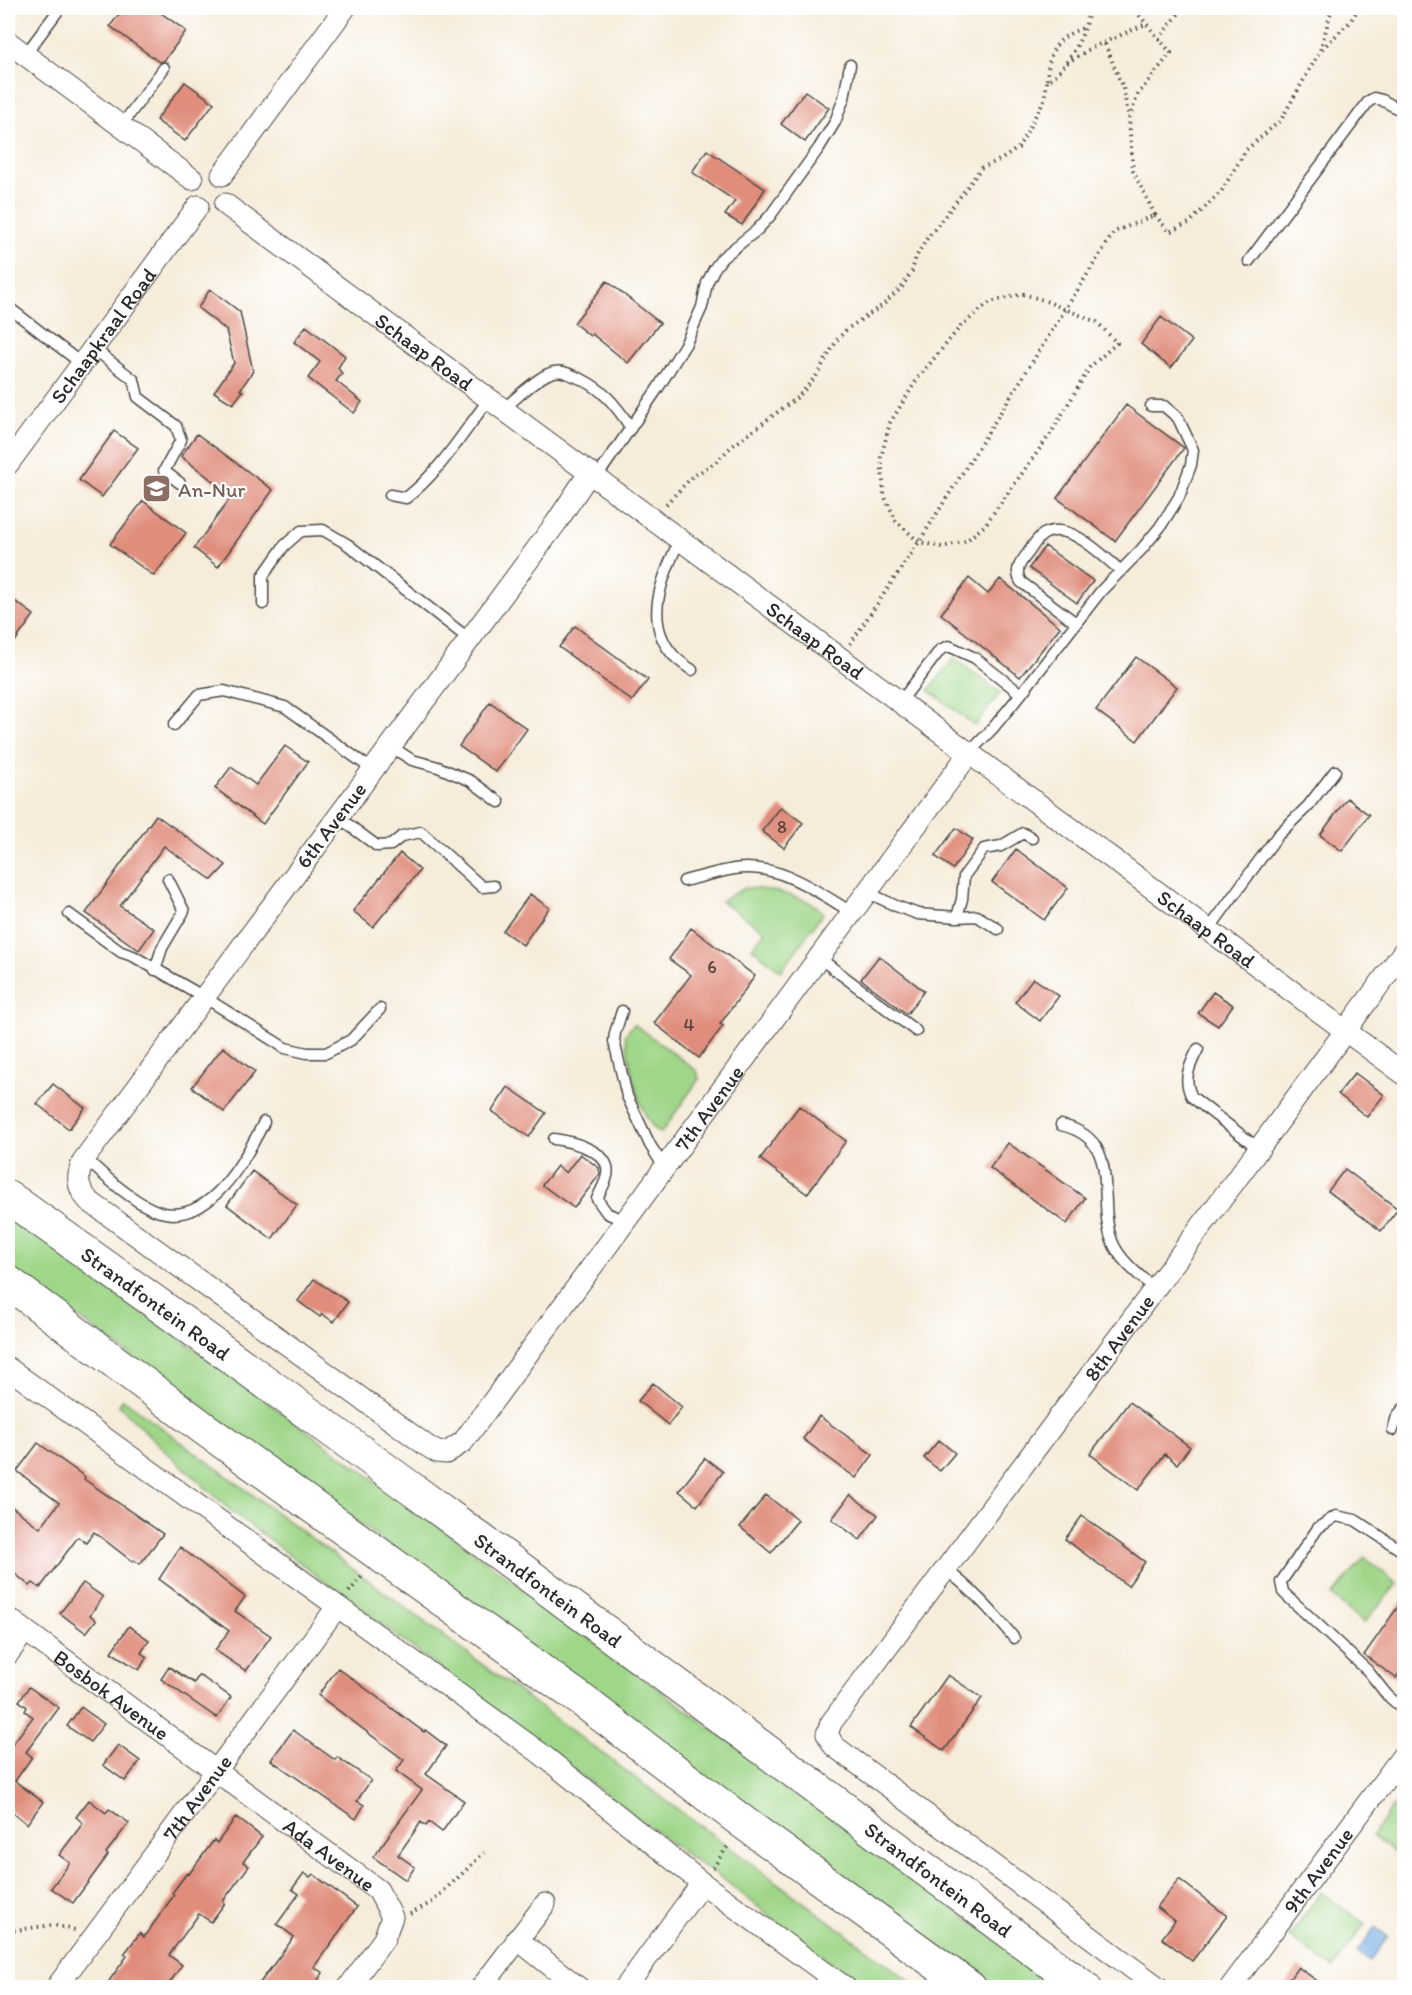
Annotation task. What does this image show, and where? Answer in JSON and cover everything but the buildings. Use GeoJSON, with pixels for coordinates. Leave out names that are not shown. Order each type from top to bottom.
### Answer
{"type":"FeatureCollection","features":[{"type":"Feature","properties":{"kind":"main road","name":"Strandfontein Road"},"geometry":{"type":"LineString","coordinates":[[8,1197],[238,1361],[1085,1988]]}},
{"type":"Feature","properties":{"kind":"main road"},"geometry":{"type":"LineString","coordinates":[[8,1282],[202,1427],[583,1701],[744,1823],[970,1988]]}},
{"type":"Feature","properties":{"kind":"street"},"geometry":{"type":"LineString","coordinates":[[222,175],[345,8]]}},
{"type":"Feature","properties":{"kind":"street"},"geometry":{"type":"LineString","coordinates":[[8,42],[192,179]]}},
{"type":"Feature","properties":{"kind":"street"},"geometry":{"type":"LineString","coordinates":[[214,171],[222,175],[229,189],[225,204],[219,208],[203,210],[190,195],[192,179],[206,172],[214,171]]}},
{"type":"Feature","properties":{"kind":"street","name":"Schaap Road"},"geometry":{"type":"LineString","coordinates":[[225,204],[901,700],[1404,1074]]}},
{"type":"Feature","properties":{"kind":"street","name":"Schaapkraal Road"},"geometry":{"type":"LineString","coordinates":[[8,464],[198,206]]}},
{"type":"Feature","properties":{"kind":"street","name":"6th Avenue"},"geometry":{"type":"LineString","coordinates":[[437,1452],[89,1201],[80,1192],[78,1170],[469,639],[594,474]]}},
{"type":"Feature","properties":{"kind":"street","name":"7th Avenue"},"geometry":{"type":"LineString","coordinates":[[437,1452],[446,1454],[463,1442],[970,752]]}},
{"type":"Feature","properties":{"kind":"street","name":"8th Avenue"},"geometry":{"type":"LineString","coordinates":[[1159,1988],[834,1746],[827,1734],[831,1723],[1404,951]]}},
{"type":"Feature","properties":{"kind":"street"},"geometry":{"type":"LineString","coordinates":[[8,1368],[540,1753],[702,1883],[846,1988]]}},
{"type":"Feature","properties":{"kind":"street","name":"7th Avenue"},"geometry":{"type":"LineString","coordinates":[[56,1988],[337,1607]]}},
{"type":"Feature","properties":{"kind":"street","name":"Bosbok Avenue"},"geometry":{"type":"LineString","coordinates":[[8,1618],[217,1772]]}},
{"type":"Feature","properties":{"kind":"street"},"geometry":{"type":"LineString","coordinates":[[8,1654],[25,1631]]}},
{"type":"Feature","properties":{"kind":"street","name":"9th Avenue"},"geometry":{"type":"LineString","coordinates":[[1230,1988],[1404,1754]]}},
{"type":"Feature","properties":{"kind":"street","name":"Ada Avenue"},"geometry":{"type":"LineString","coordinates":[[217,1772],[378,1890],[392,1917]]}},
{"type":"Feature","properties":{"kind":"street"},"geometry":{"type":"LineString","coordinates":[[625,1988],[702,1883]]}},
{"type":"Feature","properties":{"kind":"street"},"geometry":{"type":"LineString","coordinates":[[481,1988],[545,1904]]}},
{"type":"Feature","properties":{"kind":"street"},"geometry":{"type":"LineString","coordinates":[[352,1986],[384,1939],[392,1917]]}},
{"type":"Feature","properties":{"kind":"street"},"geometry":{"type":"LineString","coordinates":[[517,1939],[579,1988]]}},
{"type":"Feature","properties":{"kind":"lane"},"geometry":{"type":"LineString","coordinates":[[25,55],[57,8]]}},
{"type":"Feature","properties":{"kind":"lane"},"geometry":{"type":"LineString","coordinates":[[594,474],[631,428],[686,343],[702,307],[707,283],[714,269],[722,258],[757,230],[770,216],[819,148],[844,98],[850,65]]}},
{"type":"Feature","properties":{"kind":"lane"},"geometry":{"type":"LineString","coordinates":[[121,126],[164,68]]}},
{"type":"Feature","properties":{"kind":"lane"},"geometry":{"type":"LineString","coordinates":[[1249,261],[1368,102],[1374,98],[1382,100],[1404,112]]}},
{"type":"Feature","properties":{"kind":"lane"},"geometry":{"type":"LineString","coordinates":[[8,307],[88,356],[134,380],[138,397],[176,426],[181,440],[164,471],[180,483]]}},
{"type":"Feature","properties":{"kind":"lane"},"geometry":{"type":"LineString","coordinates":[[390,495],[406,498],[417,490],[497,403],[547,374],[559,370],[583,379],[603,392],[618,408],[631,428]]}},
{"type":"Feature","properties":{"kind":"lane"},"geometry":{"type":"LineString","coordinates":[[970,752],[1021,694],[1101,591],[1161,527],[1179,497],[1191,465],[1193,450],[1178,418],[1164,406],[1151,405]]}},
{"type":"Feature","properties":{"kind":"lane"},"geometry":{"type":"LineString","coordinates":[[263,603],[263,576],[284,546],[301,531],[323,530],[346,544],[469,639]]}},
{"type":"Feature","properties":{"kind":"lane"},"geometry":{"type":"LineString","coordinates":[[1076,623],[1018,578],[1017,569],[1038,539],[1045,533],[1065,531],[1082,540],[1121,571]]}},
{"type":"Feature","properties":{"kind":"lane"},"geometry":{"type":"LineString","coordinates":[[680,538],[660,588],[656,612],[661,638],[674,657],[692,670]]}},
{"type":"Feature","properties":{"kind":"lane"},"geometry":{"type":"LineString","coordinates":[[901,700],[945,646],[954,647],[975,658],[1021,694]]}},
{"type":"Feature","properties":{"kind":"lane"},"geometry":{"type":"LineString","coordinates":[[174,725],[199,695],[224,691],[285,707],[373,770]]}},
{"type":"Feature","properties":{"kind":"lane"},"geometry":{"type":"LineString","coordinates":[[390,746],[412,760],[438,766],[471,781],[499,802]]}},
{"type":"Feature","properties":{"kind":"lane"},"geometry":{"type":"LineString","coordinates":[[1209,929],[1278,835],[1308,806],[1335,771]]}},
{"type":"Feature","properties":{"kind":"lane"},"geometry":{"type":"LineString","coordinates":[[338,817],[377,846],[391,845],[402,836],[421,832],[482,887],[494,886]]}},
{"type":"Feature","properties":{"kind":"lane"},"geometry":{"type":"LineString","coordinates":[[957,917],[964,876],[984,849],[1001,846],[1023,833],[1032,838]]}},
{"type":"Feature","properties":{"kind":"lane"},"geometry":{"type":"LineString","coordinates":[[684,881],[736,869],[758,868],[782,874],[811,887],[852,912]]}},
{"type":"Feature","properties":{"kind":"lane"},"geometry":{"type":"LineString","coordinates":[[155,970],[162,948],[184,911],[168,879]]}},
{"type":"Feature","properties":{"kind":"lane"},"geometry":{"type":"LineString","coordinates":[[867,891],[918,914],[977,916],[998,929]]}},
{"type":"Feature","properties":{"kind":"lane"},"geometry":{"type":"LineString","coordinates":[[69,914],[121,952],[133,956],[204,997],[285,1048],[307,1053],[326,1053],[351,1040],[380,1009]]}},
{"type":"Feature","properties":{"kind":"lane"},"geometry":{"type":"LineString","coordinates":[[818,957],[916,1032]]}},
{"type":"Feature","properties":{"kind":"lane"},"geometry":{"type":"LineString","coordinates":[[622,1011],[614,1041],[627,1096],[650,1145],[664,1167]]}},
{"type":"Feature","properties":{"kind":"lane"},"geometry":{"type":"LineString","coordinates":[[1198,1049],[1186,1077],[1187,1087],[1192,1096],[1259,1149]]}},
{"type":"Feature","properties":{"kind":"lane"},"geometry":{"type":"LineString","coordinates":[[85,1158],[129,1194],[151,1208],[173,1215],[190,1212],[205,1204],[240,1164],[264,1122]]}},
{"type":"Feature","properties":{"kind":"lane"},"geometry":{"type":"LineString","coordinates":[[1061,1125],[1073,1128],[1089,1137],[1097,1146],[1105,1181],[1111,1238],[1124,1260],[1155,1289]]}},
{"type":"Feature","properties":{"kind":"lane"},"geometry":{"type":"LineString","coordinates":[[554,1139],[570,1142],[601,1155],[608,1167],[606,1181],[597,1199],[607,1213],[624,1221]]}},
{"type":"Feature","properties":{"kind":"lane"},"geometry":{"type":"LineString","coordinates":[[1393,1430],[1404,1408]]}},
{"type":"Feature","properties":{"kind":"lane"},"geometry":{"type":"LineString","coordinates":[[1404,1552],[1355,1520],[1336,1516],[1318,1528],[1281,1582],[1283,1592],[1368,1671],[1387,1695],[1404,1710]]}},
{"type":"Feature","properties":{"kind":"lane"},"geometry":{"type":"LineString","coordinates":[[945,1569],[967,1585],[989,1607],[1014,1638]]}},
{"type":"Feature","properties":{"kind":"path"},"geometry":{"type":"LineString","coordinates":[[1067,63],[1088,18],[1089,8]]}},
{"type":"Feature","properties":{"kind":"path"},"geometry":{"type":"LineString","coordinates":[[1129,119],[1138,94],[1171,53],[1132,8]]}},
{"type":"Feature","properties":{"kind":"path"},"geometry":{"type":"LineString","coordinates":[[1159,39],[1183,8]]}},
{"type":"Feature","properties":{"kind":"path"},"geometry":{"type":"LineString","coordinates":[[1105,44],[1123,88],[1129,119],[1133,171],[1155,214],[1169,232],[1189,223],[1221,192],[1246,150],[1281,120],[1320,51],[1332,8]]}},
{"type":"Feature","properties":{"kind":"path"},"geometry":{"type":"LineString","coordinates":[[1320,51],[1349,23],[1359,8]]}},
{"type":"Feature","properties":{"kind":"path"},"geometry":{"type":"LineString","coordinates":[[1047,81],[1067,63],[1091,48],[1105,44],[1146,24]]}},
{"type":"Feature","properties":{"kind":"path"},"geometry":{"type":"LineString","coordinates":[[653,518],[692,477],[716,462],[731,447],[799,396],[816,376],[842,334],[883,305],[902,287],[926,240],[981,168],[1002,159],[1018,148],[1044,100],[1049,59],[1057,42],[1070,33],[1084,28]]}},
{"type":"Feature","properties":{"kind":"path"},"geometry":{"type":"LineString","coordinates":[[841,657],[919,542],[1114,232],[1155,214]]}},
{"type":"Feature","properties":{"kind":"path"},"geometry":{"type":"LineString","coordinates":[[1023,294],[1065,308],[1097,322],[1117,343],[1090,367],[1051,433],[984,525],[966,541],[942,547],[919,542],[896,521],[884,495],[880,457],[890,423],[918,378],[961,326],[990,302],[1023,294]]}},
{"type":"Feature","properties":{"kind":"path"},"geometry":{"type":"LineString","coordinates":[[337,1607],[367,1570]]}},
{"type":"Feature","properties":{"kind":"path"},"geometry":{"type":"LineString","coordinates":[[702,1883],[731,1842]]}},
{"type":"Feature","properties":{"kind":"path"},"geometry":{"type":"LineString","coordinates":[[392,1917],[411,1913],[432,1902],[484,1853]]}},
{"type":"Feature","properties":{"kind":"path"},"geometry":{"type":"LineString","coordinates":[[8,1931],[53,1925],[93,1935]]}},
{"type":"Feature","properties":{"kind":"green space"},"geometry":{"type":"Polygon","coordinates":[[[954,658],[1000,693],[975,726],[929,690],[954,658]]]}},
{"type":"Feature","properties":{"kind":"green space"},"geometry":{"type":"Polygon","coordinates":[[[745,888],[799,898],[817,907],[823,913],[781,971],[752,948],[765,931],[721,901],[745,888]]]}},
{"type":"Feature","properties":{"kind":"green space"},"geometry":{"type":"Polygon","coordinates":[[[634,1024],[697,1071],[699,1079],[661,1133],[653,1127],[646,1116],[632,1074],[625,1035],[634,1024]]]}},
{"type":"Feature","properties":{"kind":"green space"},"geometry":{"type":"Polygon","coordinates":[[[8,1219],[20,1228],[42,1238],[467,1547],[1060,1987],[992,1987],[8,1266],[8,1219]]]}},
{"type":"Feature","properties":{"kind":"green space"},"geometry":{"type":"Polygon","coordinates":[[[123,1399],[918,1987],[867,1987],[804,1943],[723,1879],[688,1856],[230,1510],[119,1405],[123,1399]]]}},
{"type":"Feature","properties":{"kind":"green space"},"geometry":{"type":"Polygon","coordinates":[[[1365,1557],[1397,1584],[1364,1623],[1332,1596],[1365,1557]]]}},
{"type":"Feature","properties":{"kind":"green space"},"geometry":{"type":"Polygon","coordinates":[[[1404,1791],[1404,1860],[1372,1836],[1404,1791]]]}},
{"type":"Feature","properties":{"kind":"green space"},"geometry":{"type":"Polygon","coordinates":[[[1321,1892],[1365,1924],[1333,1968],[1289,1937],[1321,1892]]]}},
{"type":"Feature","properties":{"kind":"water"},"geometry":{"type":"Polygon","coordinates":[[[1375,1927],[1388,1937],[1370,1961],[1357,1952],[1375,1927]]]}},
{"type":"Feature","properties":{"kind":"place","name":"An-Nur"},"geometry":{"type":"Point","coordinates":[157,489]}}]}
